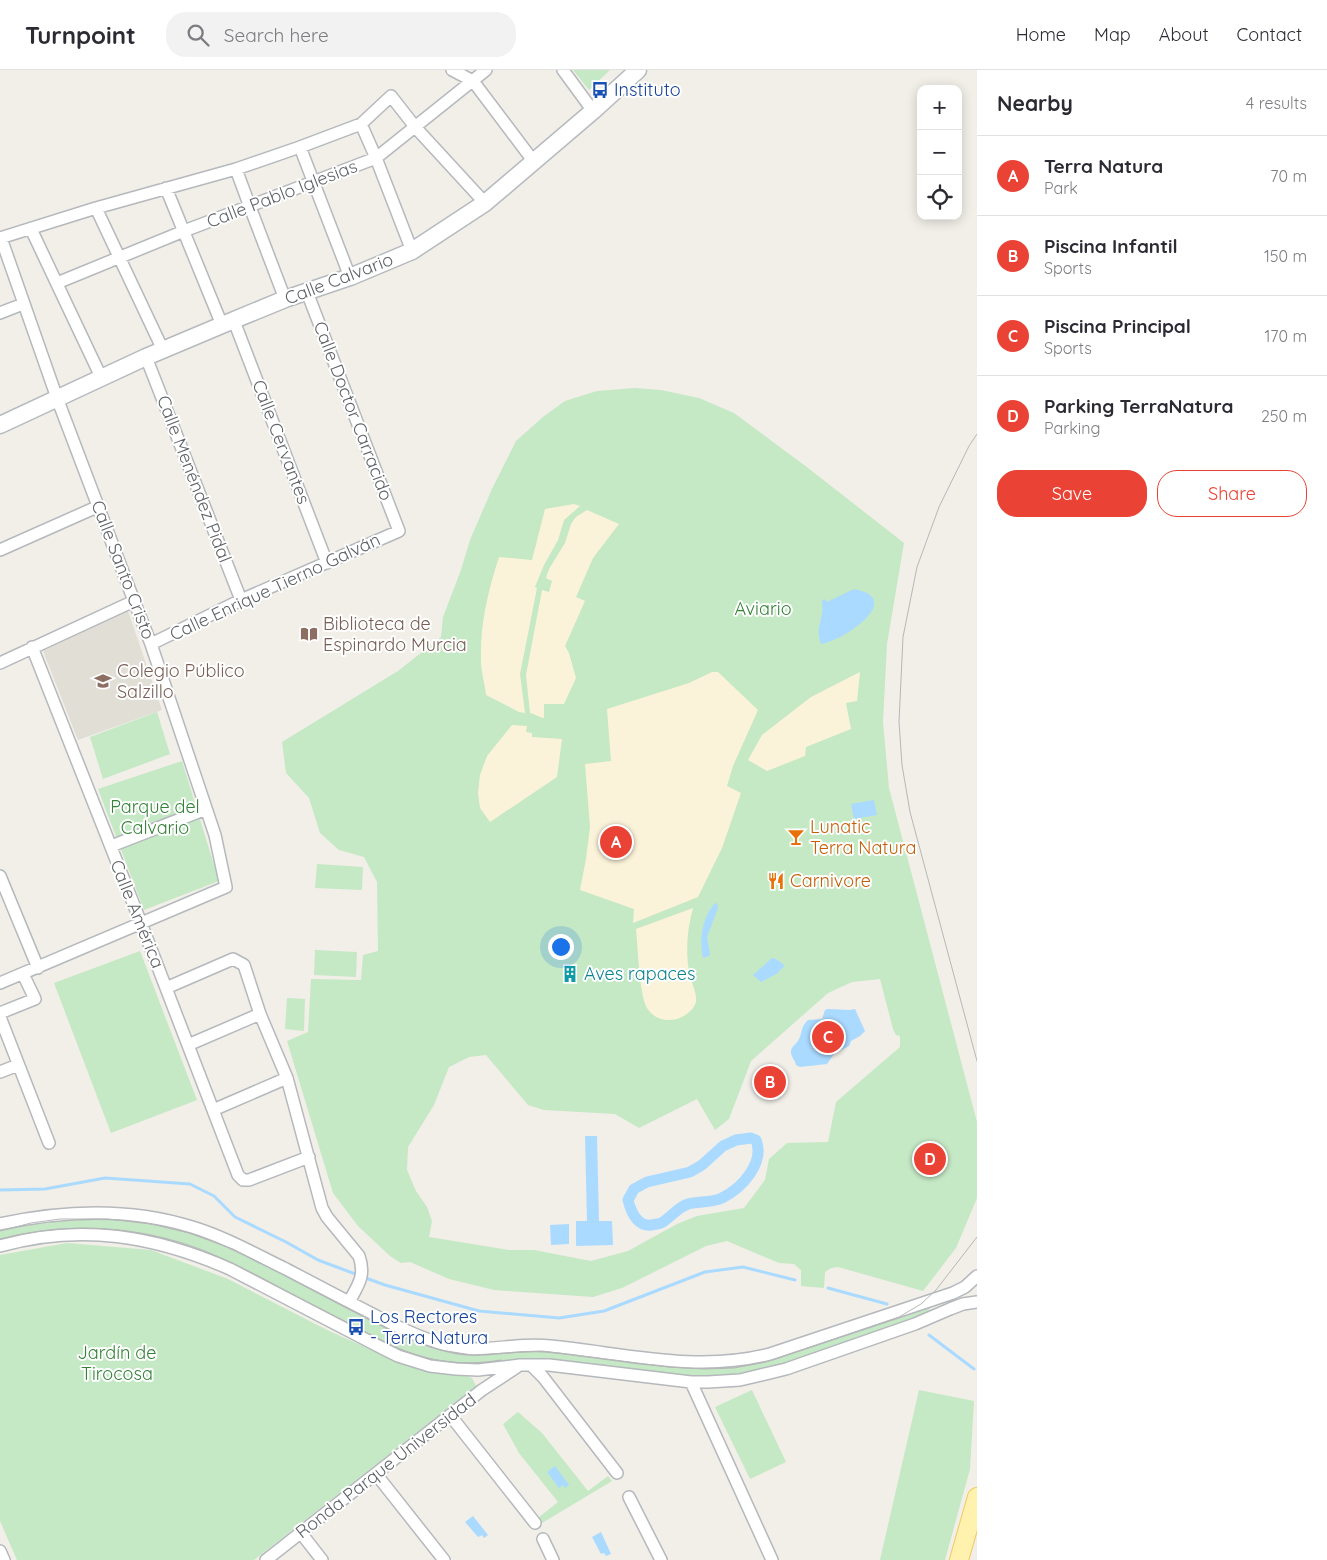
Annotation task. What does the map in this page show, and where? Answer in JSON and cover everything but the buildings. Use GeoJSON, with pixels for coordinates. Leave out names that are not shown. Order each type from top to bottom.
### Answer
{"type":"FeatureCollection","features":[{"type":"Feature","properties":{"kind":"main road","name":"Calle Calvario"},"geometry":{"type":"LineString","coordinates":[[2,422],[146,357],[285,299],[350,277],[412,251],[485,203],[638,70]]}},
{"type":"Feature","properties":{"kind":"main road"},"geometry":{"type":"LineString","coordinates":[[959,1560],[977,1497]]}},
{"type":"Feature","properties":{"kind":"street"},"geometry":{"type":"LineString","coordinates":[[452,70],[472,81],[534,162]]}},
{"type":"Feature","properties":{"kind":"street","name":"Calle Pablo Iglesias"},"geometry":{"type":"LineString","coordinates":[[57,283],[376,158],[416,128],[486,70]]}},
{"type":"Feature","properties":{"kind":"street"},"geometry":{"type":"LineString","coordinates":[[564,70],[593,111]]}},
{"type":"Feature","properties":{"kind":"street"},"geometry":{"type":"LineString","coordinates":[[1,238],[96,208],[236,169],[300,147],[361,124],[391,96],[416,128],[485,203]]}},
{"type":"Feature","properties":{"kind":"street"},"geometry":{"type":"LineString","coordinates":[[361,124],[412,251]]}},
{"type":"Feature","properties":{"kind":"street"},"geometry":{"type":"LineString","coordinates":[[300,147],[350,277]]}},
{"type":"Feature","properties":{"kind":"street"},"geometry":{"type":"LineString","coordinates":[[236,169],[285,299]]}},
{"type":"Feature","properties":{"kind":"street","name":"Calle Cervantes"},"geometry":{"type":"LineString","coordinates":[[166,188],[184,232],[228,323],[328,563]]}},
{"type":"Feature","properties":{"kind":"street"},"geometry":{"type":"LineString","coordinates":[[96,208],[163,350]]}},
{"type":"Feature","properties":{"kind":"street"},"geometry":{"type":"LineString","coordinates":[[31,229],[101,378]]}},
{"type":"Feature","properties":{"kind":"street","name":"Calle Santo Cristo"},"geometry":{"type":"LineString","coordinates":[[1,238],[57,398],[151,644],[215,836],[226,887],[141,923]]}},
{"type":"Feature","properties":{"kind":"street","name":"Calle Doctor Carracido"},"geometry":{"type":"LineString","coordinates":[[306,292],[399,531]]}},
{"type":"Feature","properties":{"kind":"street"},"geometry":{"type":"LineString","coordinates":[[0,313],[23,304]]}},
{"type":"Feature","properties":{"kind":"street","name":"Calle Menéndez Pidal"},"geometry":{"type":"LineString","coordinates":[[146,357],[241,600]]}},
{"type":"Feature","properties":{"kind":"street"},"geometry":{"type":"LineString","coordinates":[[0,550],[99,506]]}},
{"type":"Feature","properties":{"kind":"street","name":"Calle Enrique Tierno Galván"},"geometry":{"type":"LineString","coordinates":[[151,644],[241,600],[399,531]]}},
{"type":"Feature","properties":{"kind":"street"},"geometry":{"type":"LineString","coordinates":[[0,663],[134,601]]}},
{"type":"Feature","properties":{"kind":"street","name":"Calle América"},"geometry":{"type":"LineString","coordinates":[[32,648],[238,1175],[243,1180],[249,1180],[309,1157]]}},
{"type":"Feature","properties":{"kind":"street"},"geometry":{"type":"LineString","coordinates":[[110,846],[206,810]]}},
{"type":"Feature","properties":{"kind":"street"},"geometry":{"type":"LineString","coordinates":[[0,876],[38,968]]}},
{"type":"Feature","properties":{"kind":"street"},"geometry":{"type":"LineString","coordinates":[[0,983],[141,923]]}},
{"type":"Feature","properties":{"kind":"street"},"geometry":{"type":"LineString","coordinates":[[166,988],[233,959],[244,965],[260,1014],[287,1078],[322,1208],[327,1217],[359,1256],[362,1264],[362,1276],[349,1302]]}},
{"type":"Feature","properties":{"kind":"street"},"geometry":{"type":"LineString","coordinates":[[23,974],[34,999],[0,1015],[50,1144]]}},
{"type":"Feature","properties":{"kind":"street"},"geometry":{"type":"LineString","coordinates":[[188,1045],[260,1014]]}},
{"type":"Feature","properties":{"kind":"street"},"geometry":{"type":"LineString","coordinates":[[0,1072],[18,1065]]}},
{"type":"Feature","properties":{"kind":"street"},"geometry":{"type":"LineString","coordinates":[[213,1110],[287,1078]]}},
{"type":"Feature","properties":{"kind":"street"},"geometry":{"type":"LineString","coordinates":[[0,1224],[71,1212],[122,1214],[169,1221],[231,1242],[417,1336],[445,1345],[459,1348],[487,1349],[524,1345],[548,1346],[675,1361],[723,1363],[742,1361],[770,1354],[953,1293],[965,1288],[977,1276]]}},
{"type":"Feature","properties":{"kind":"street"},"geometry":{"type":"LineString","coordinates":[[0,1246],[45,1237],[83,1234],[125,1237],[157,1243],[205,1258],[230,1269],[398,1356],[414,1362],[442,1368],[478,1370],[525,1365],[570,1367],[691,1382],[734,1380],[779,1371],[915,1324],[963,1304],[977,1302]]}},
{"type":"Feature","properties":{"kind":"street"},"geometry":{"type":"LineString","coordinates":[[525,1365],[543,1377],[617,1473]]}},
{"type":"Feature","properties":{"kind":"street","name":"Ronda Parque Universidad"},"geometry":{"type":"LineString","coordinates":[[266,1560],[482,1390],[525,1365]]}},
{"type":"Feature","properties":{"kind":"street","name":"Ronda Parque Universidad"},"geometry":{"type":"LineString","coordinates":[[478,1370],[484,1373],[486,1377],[482,1390]]}},
{"type":"Feature","properties":{"kind":"street"},"geometry":{"type":"LineString","coordinates":[[691,1382],[772,1560]]}},
{"type":"Feature","properties":{"kind":"street"},"geometry":{"type":"LineString","coordinates":[[450,1415],[535,1523]]}},
{"type":"Feature","properties":{"kind":"street"},"geometry":{"type":"LineString","coordinates":[[376,1474],[444,1560]]}},
{"type":"Feature","properties":{"kind":"street"},"geometry":{"type":"LineString","coordinates":[[629,1497],[661,1560]]}},
{"type":"Feature","properties":{"kind":"street"},"geometry":{"type":"LineString","coordinates":[[301,1533],[322,1560]]}},
{"type":"Feature","properties":{"kind":"street"},"geometry":{"type":"LineString","coordinates":[[543,1539],[553,1560]]}},
{"type":"Feature","properties":{"kind":"street"},"geometry":{"type":"LineString","coordinates":[[0,1551],[4,1560]]}},
{"type":"Feature","properties":{"kind":"shaded area","name":"Colegio Público Salzillo"},"geometry":{"type":"Polygon","coordinates":[[[128,611],[162,710],[78,740],[43,651],[128,611]]]}},
{"type":"Feature","properties":{"kind":"green space"},"geometry":{"type":"Polygon","coordinates":[[[573,70],[610,70],[589,90],[573,70]]]}},
{"type":"Feature","properties":{"kind":"green space","name":"Aviario"},"geometry":{"type":"Polygon","coordinates":[[[635,388],[661,390],[699,398],[734,413],[904,543],[887,644],[883,722],[889,788],[977,1122],[977,1198],[956,1248],[923,1291],[838,1267],[831,1268],[825,1272],[824,1288],[801,1286],[801,1270],[794,1264],[779,1263],[727,1241],[706,1246],[622,1288],[593,1297],[494,1290],[449,1279],[410,1262],[401,1263],[390,1256],[358,1226],[333,1193],[287,1041],[308,1032],[311,979],[361,980],[363,955],[378,951],[377,882],[364,857],[339,850],[320,833],[309,798],[286,773],[282,742],[398,671],[441,637],[443,617],[470,540],[492,489],[516,441],[543,417],[565,401],[597,391],[635,388]],[[880,979],[852,982],[828,993],[751,1061],[729,1119],[715,1130],[697,1099],[639,1128],[615,1114],[544,1110],[528,1105],[486,1055],[469,1057],[449,1067],[434,1105],[408,1147],[407,1170],[416,1191],[427,1207],[432,1221],[429,1237],[509,1250],[534,1250],[591,1261],[628,1251],[677,1224],[697,1216],[744,1208],[765,1180],[769,1159],[787,1143],[828,1142],[836,1102],[900,1047],[900,1036],[896,1035],[880,979]]]}},
{"type":"Feature","properties":{"kind":"green space"},"geometry":{"type":"Polygon","coordinates":[[[157,712],[170,754],[103,779],[90,737],[157,712]]]}},
{"type":"Feature","properties":{"kind":"green space","name":"Parque del Calvario"},"geometry":{"type":"Polygon","coordinates":[[[182,761],[219,881],[144,910],[98,789],[182,761]]]}},
{"type":"Feature","properties":{"kind":"green space"},"geometry":{"type":"Polygon","coordinates":[[[317,864],[363,867],[362,890],[315,888],[317,864]]]}},
{"type":"Feature","properties":{"kind":"green space"},"geometry":{"type":"Polygon","coordinates":[[[315,950],[357,952],[356,977],[314,975],[315,950]]]}},
{"type":"Feature","properties":{"kind":"green space"},"geometry":{"type":"Polygon","coordinates":[[[140,951],[197,1100],[111,1133],[54,983],[140,951]]]}},
{"type":"Feature","properties":{"kind":"green space"},"geometry":{"type":"Polygon","coordinates":[[[287,998],[305,999],[304,1031],[285,1029],[287,998]]]}},
{"type":"Feature","properties":{"kind":"green space"},"geometry":{"type":"Polygon","coordinates":[[[75,1215],[160,1222],[233,1246],[420,1341],[531,1348],[720,1366],[936,1302],[926,1313],[913,1321],[772,1370],[714,1379],[482,1366],[417,1360],[231,1266],[138,1236],[0,1242],[0,1227],[75,1215]]]}},
{"type":"Feature","properties":{"kind":"green space","name":"Jardín de Tirocosa"},"geometry":{"type":"Polygon","coordinates":[[[67,1243],[151,1250],[228,1279],[327,1330],[396,1361],[429,1372],[464,1375],[472,1378],[476,1386],[254,1560],[17,1560],[0,1521],[0,1255],[67,1243]]]}},
{"type":"Feature","properties":{"kind":"green space"},"geometry":{"type":"Polygon","coordinates":[[[752,1390],[786,1462],[750,1479],[715,1407],[752,1390]]]}},
{"type":"Feature","properties":{"kind":"green space"},"geometry":{"type":"Polygon","coordinates":[[[919,1390],[974,1401],[970,1469],[945,1560],[880,1560],[919,1390]]]}},
{"type":"Feature","properties":{"kind":"green space"},"geometry":{"type":"Polygon","coordinates":[[[518,1412],[542,1433],[588,1491],[608,1476],[612,1481],[542,1523],[538,1518],[558,1502],[519,1453],[503,1424],[518,1412]]]}},
{"type":"Feature","properties":{"kind":"sand"},"geometry":{"type":"Polygon","coordinates":[[[574,504],[580,506],[564,520],[558,540],[544,565],[535,587],[537,588],[520,674],[525,713],[519,712],[486,695],[481,664],[481,647],[483,621],[491,582],[499,557],[532,560],[545,509],[574,504]]]}},
{"type":"Feature","properties":{"kind":"sand"},"geometry":{"type":"Polygon","coordinates":[[[587,510],[619,524],[593,558],[576,597],[585,601],[565,646],[569,653],[576,678],[564,704],[544,704],[544,718],[530,713],[526,675],[542,590],[549,592],[552,581],[546,578],[549,569],[565,543],[571,524],[576,517],[587,510]]]}},
{"type":"Feature","properties":{"kind":"sand"},"geometry":{"type":"Polygon","coordinates":[[[712,672],[718,672],[758,710],[733,766],[727,786],[741,793],[722,848],[698,897],[633,923],[634,909],[580,890],[590,827],[585,764],[611,761],[607,709],[689,683],[712,672]]]}},
{"type":"Feature","properties":{"kind":"sand"},"geometry":{"type":"Polygon","coordinates":[[[860,672],[857,701],[846,703],[851,729],[806,747],[805,756],[767,771],[748,760],[762,735],[811,697],[860,672]]]}},
{"type":"Feature","properties":{"kind":"sand"},"geometry":{"type":"Polygon","coordinates":[[[512,725],[527,726],[526,732],[532,733],[532,737],[562,739],[557,777],[490,822],[480,808],[478,793],[480,775],[487,756],[512,725]]]}},
{"type":"Feature","properties":{"kind":"sand"},"geometry":{"type":"Polygon","coordinates":[[[693,908],[689,925],[687,950],[688,967],[696,1002],[686,1015],[680,1018],[673,1020],[660,1019],[650,1012],[644,1001],[636,929],[693,908]]]}},
{"type":"Feature","properties":{"kind":"water"},"geometry":{"type":"Polygon","coordinates":[[[854,589],[869,594],[874,601],[872,610],[855,628],[842,636],[821,644],[819,631],[822,601],[825,599],[827,602],[854,589]]]}},
{"type":"Feature","properties":{"kind":"water"},"geometry":{"type":"Polygon","coordinates":[[[874,800],[877,815],[854,819],[851,804],[874,800]]]}},
{"type":"Feature","properties":{"kind":"water"},"geometry":{"type":"Polygon","coordinates":[[[715,903],[718,908],[707,937],[710,954],[703,958],[701,944],[704,922],[715,903]]]}},
{"type":"Feature","properties":{"kind":"water"},"geometry":{"type":"Polygon","coordinates":[[[772,958],[784,965],[783,968],[778,973],[761,982],[753,975],[772,958]]]}},
{"type":"Feature","properties":{"kind":"water"},"geometry":{"type":"Polygon","coordinates":[[[855,1009],[865,1031],[851,1041],[849,1046],[834,1054],[827,1064],[800,1067],[796,1065],[791,1051],[799,1039],[804,1025],[808,1020],[822,1019],[825,1010],[855,1009]]]}},
{"type":"Feature","properties":{"kind":"water"},"geometry":{"type":"Polygon","coordinates":[[[776,1069],[781,1073],[783,1080],[779,1087],[768,1096],[757,1087],[757,1083],[770,1070],[776,1069]]]}},
{"type":"Feature","properties":{"kind":"water"},"geometry":{"type":"Polygon","coordinates":[[[585,1136],[597,1136],[599,1221],[612,1221],[613,1245],[576,1246],[576,1221],[587,1221],[585,1136]]]}},
{"type":"Feature","properties":{"kind":"water"},"geometry":{"type":"Polygon","coordinates":[[[569,1224],[569,1244],[551,1245],[550,1225],[569,1224]]]}},
{"type":"Feature","properties":{"kind":"water"},"geometry":{"type":"Polygon","coordinates":[[[555,1466],[569,1485],[565,1488],[563,1485],[559,1488],[547,1472],[555,1466]]]}},
{"type":"Feature","properties":{"kind":"water"},"geometry":{"type":"Polygon","coordinates":[[[473,1516],[488,1535],[484,1538],[482,1535],[478,1537],[465,1522],[473,1516]]]}},
{"type":"Feature","properties":{"kind":"water"},"geometry":{"type":"Polygon","coordinates":[[[601,1532],[611,1554],[606,1556],[604,1553],[601,1554],[592,1537],[601,1532]]]}},
{"type":"Feature","properties":{"kind":"waterway"},"geometry":{"type":"LineString","coordinates":[[751,1138],[756,1140],[758,1149],[754,1166],[750,1174],[730,1194],[718,1200],[688,1204],[659,1224],[642,1224],[636,1218],[628,1200],[634,1189],[647,1182],[690,1172],[702,1165],[723,1146],[736,1140],[751,1138]]}},
{"type":"Feature","properties":{"kind":"waterway"},"geometry":{"type":"LineString","coordinates":[[0,1190],[45,1189],[105,1178],[190,1184],[214,1196],[235,1217],[318,1260],[358,1275]]}},
{"type":"Feature","properties":{"kind":"waterway"},"geometry":{"type":"LineString","coordinates":[[363,1277],[479,1311],[559,1318],[604,1311],[705,1272],[743,1267],[795,1280]]}},
{"type":"Feature","properties":{"kind":"waterway"},"geometry":{"type":"LineString","coordinates":[[828,1288],[887,1304]]}},
{"type":"Feature","properties":{"kind":"waterway"},"geometry":{"type":"LineString","coordinates":[[929,1335],[974,1369]]}},
{"type":"Feature","properties":{"kind":"tram line"},"geometry":{"type":"LineString","coordinates":[[977,434],[969,446],[939,507],[917,567],[903,637],[899,722],[902,765],[910,812],[977,1061]]}},
{"type":"Feature","properties":{"kind":"tram line"},"geometry":{"type":"LineString","coordinates":[[0,1231],[31,1223],[60,1219],[108,1219],[151,1224],[189,1233],[233,1249],[407,1338],[440,1350],[472,1355],[542,1351],[669,1367],[704,1369],[734,1368],[766,1362],[899,1317],[921,1304],[936,1290],[977,1237]]}},
{"type":"Feature","properties":{"kind":"tram line"},"geometry":{"type":"LineString","coordinates":[[0,1239],[55,1229],[83,1228],[111,1229],[166,1238],[227,1261],[399,1349],[442,1361],[470,1363],[501,1360]]}},
{"type":"Feature","properties":{"kind":"place","name":"Instituto"},"geometry":{"type":"Point","coordinates":[600,90]}},
{"type":"Feature","properties":{"kind":"place","name":"Biblioteca de Espinardo Murcia"},"geometry":{"type":"Point","coordinates":[309,634]}},
{"type":"Feature","properties":{"kind":"place","name":"Colegio Público Salzillo"},"geometry":{"type":"Point","coordinates":[103,681]}},
{"type":"Feature","properties":{"kind":"place","name":"Lunatic Terra Natura"},"geometry":{"type":"Point","coordinates":[796,837]}},
{"type":"Feature","properties":{"kind":"place","name":"Terra Natura"},"geometry":{"type":"Point","coordinates":[616,842]}},
{"type":"Feature","properties":{"kind":"place","name":"Carnivore"},"geometry":{"type":"Point","coordinates":[776,881]}},
{"type":"Feature","properties":{"kind":"place","name":"Aves rapaces"},"geometry":{"type":"Point","coordinates":[570,974]}},
{"type":"Feature","properties":{"kind":"place","name":"Piscina Principal"},"geometry":{"type":"Point","coordinates":[828,1037]}},
{"type":"Feature","properties":{"kind":"place","name":"Piscina Infantil"},"geometry":{"type":"Point","coordinates":[770,1082]}},
{"type":"Feature","properties":{"kind":"place","name":"Parking TerraNatura"},"geometry":{"type":"Point","coordinates":[930,1159]}},
{"type":"Feature","properties":{"kind":"place","name":"Los Rectores - Terra Natura"},"geometry":{"type":"Point","coordinates":[356,1327]}}]}
